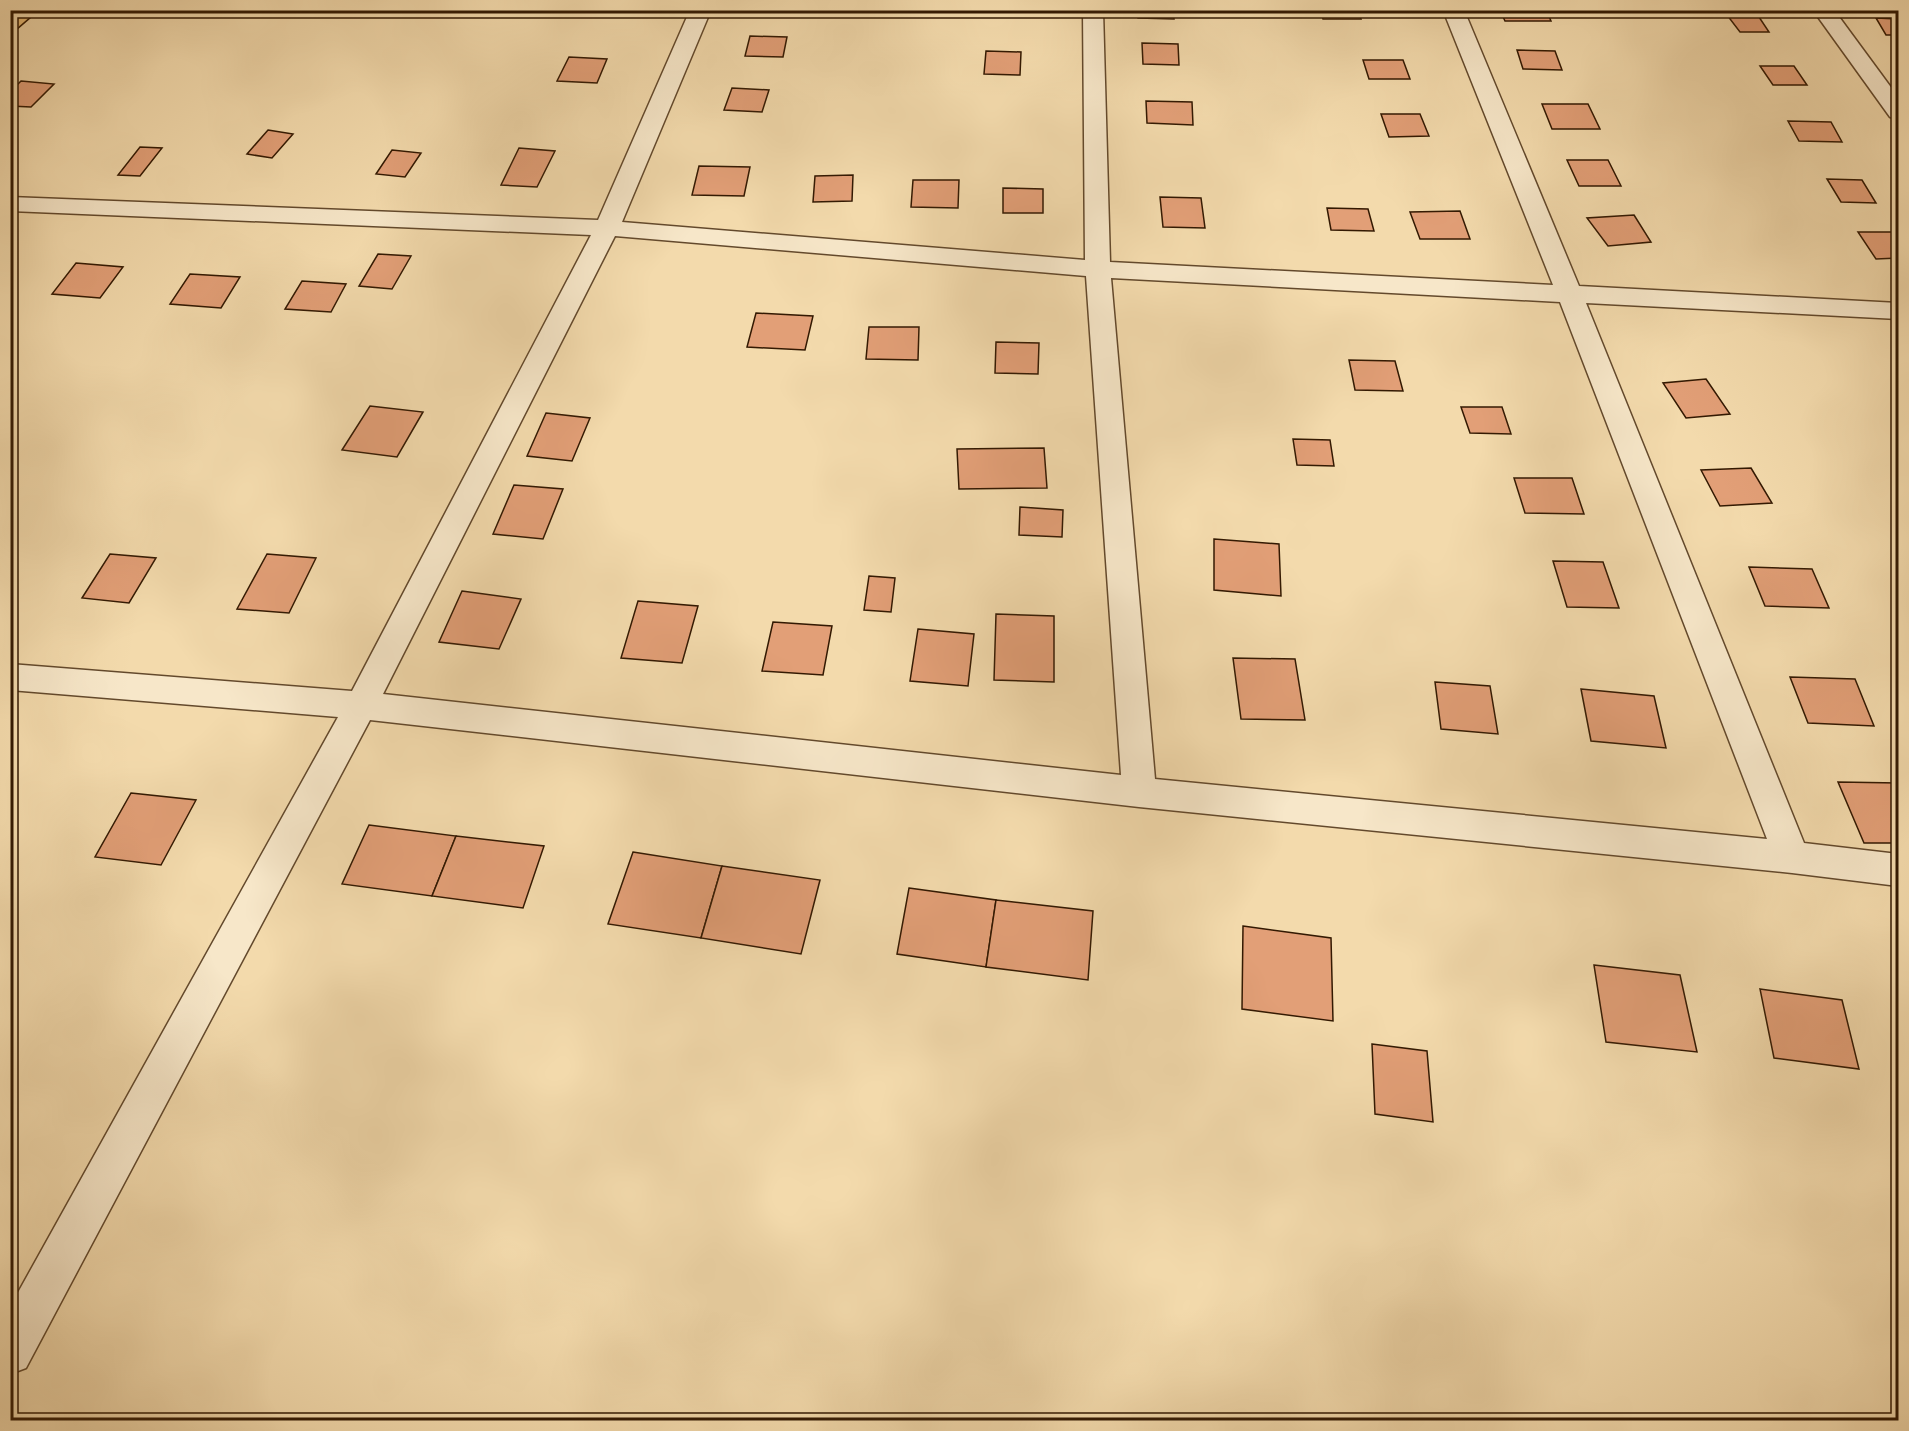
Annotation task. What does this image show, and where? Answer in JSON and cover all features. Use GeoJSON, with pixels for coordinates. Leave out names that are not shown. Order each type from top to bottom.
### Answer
{"type":"FeatureCollection","features":[{"type":"Feature","properties":{"kind":"highway"},"geometry":{"type":"LineString","coordinates":[[10,24],[28,10]]}},
{"type":"Feature","properties":{"kind":"street"},"geometry":{"type":"LineString","coordinates":[[10,1352],[361,705],[607,228],[701,10]]}},
{"type":"Feature","properties":{"kind":"street"},"geometry":{"type":"LineString","coordinates":[[1093,10],[1098,269],[1139,792]]}},
{"type":"Feature","properties":{"kind":"street"},"geometry":{"type":"LineString","coordinates":[[1453,10],[1570,295],[1792,857]]}},
{"type":"Feature","properties":{"kind":"street"},"geometry":{"type":"LineString","coordinates":[[1823,10],[1899,112]]}},
{"type":"Feature","properties":{"kind":"street"},"geometry":{"type":"LineString","coordinates":[[10,204],[607,228],[1098,269],[1899,311]]}},
{"type":"Feature","properties":{"kind":"street"},"geometry":{"type":"LineString","coordinates":[[10,677],[361,705],[1139,792],[1792,857],[1899,870]]}},
{"type":"Feature","properties":{"kind":"building"},"geometry":{"type":"Polygon","coordinates":[[[1137,10],[1173,10],[1174,19],[1138,18],[1137,10]]]}},
{"type":"Feature","properties":{"kind":"building"},"geometry":{"type":"Polygon","coordinates":[[[1321,10],[1358,10],[1361,19],[1323,19],[1321,10]]]}},
{"type":"Feature","properties":{"kind":"building"},"geometry":{"type":"Polygon","coordinates":[[[1500,10],[1546,10],[1551,21],[1505,21],[1500,10]]]}},
{"type":"Feature","properties":{"kind":"building"},"geometry":{"type":"Polygon","coordinates":[[[1757,14],[1769,32],[1740,32],[1727,15],[1757,14]]]}},
{"type":"Feature","properties":{"kind":"building"},"geometry":{"type":"Polygon","coordinates":[[[1876,18],[1898,19],[1898,35],[1886,35],[1876,18]]]}},
{"type":"Feature","properties":{"kind":"building"},"geometry":{"type":"Polygon","coordinates":[[[750,36],[787,37],[783,57],[745,56],[750,36]]]}},
{"type":"Feature","properties":{"kind":"building"},"geometry":{"type":"Polygon","coordinates":[[[1142,43],[1178,44],[1179,65],[1143,64],[1142,43]]]}},
{"type":"Feature","properties":{"kind":"building"},"geometry":{"type":"Polygon","coordinates":[[[1517,50],[1555,51],[1562,70],[1523,69],[1517,50]]]}},
{"type":"Feature","properties":{"kind":"building"},"geometry":{"type":"Polygon","coordinates":[[[986,51],[1021,52],[1020,75],[984,74],[986,51]]]}},
{"type":"Feature","properties":{"kind":"building"},"geometry":{"type":"Polygon","coordinates":[[[569,57],[607,59],[597,83],[557,81],[569,57]]]}},
{"type":"Feature","properties":{"kind":"building"},"geometry":{"type":"Polygon","coordinates":[[[1363,60],[1403,60],[1410,79],[1369,79],[1363,60]]]}},
{"type":"Feature","properties":{"kind":"building"},"geometry":{"type":"Polygon","coordinates":[[[1760,66],[1794,66],[1807,85],[1773,85],[1760,66]]]}},
{"type":"Feature","properties":{"kind":"building"},"geometry":{"type":"Polygon","coordinates":[[[21,81],[54,84],[31,107],[10,106],[10,92],[21,81]]]}},
{"type":"Feature","properties":{"kind":"building"},"geometry":{"type":"Polygon","coordinates":[[[732,88],[769,90],[762,112],[724,110],[732,88]]]}},
{"type":"Feature","properties":{"kind":"building"},"geometry":{"type":"Polygon","coordinates":[[[1146,101],[1192,102],[1193,125],[1147,123],[1146,101]]]}},
{"type":"Feature","properties":{"kind":"building"},"geometry":{"type":"Polygon","coordinates":[[[1542,104],[1588,104],[1600,129],[1552,129],[1542,104]]]}},
{"type":"Feature","properties":{"kind":"building"},"geometry":{"type":"Polygon","coordinates":[[[1381,114],[1420,114],[1429,136],[1389,137],[1381,114]]]}},
{"type":"Feature","properties":{"kind":"building"},"geometry":{"type":"Polygon","coordinates":[[[1788,121],[1831,122],[1842,142],[1799,141],[1788,121]]]}},
{"type":"Feature","properties":{"kind":"building"},"geometry":{"type":"Polygon","coordinates":[[[268,130],[293,134],[272,158],[247,154],[268,130]]]}},
{"type":"Feature","properties":{"kind":"building"},"geometry":{"type":"Polygon","coordinates":[[[140,147],[162,148],[140,176],[118,175],[140,147]]]}},
{"type":"Feature","properties":{"kind":"building"},"geometry":{"type":"Polygon","coordinates":[[[519,148],[555,151],[537,187],[501,185],[519,148]]]}},
{"type":"Feature","properties":{"kind":"building"},"geometry":{"type":"Polygon","coordinates":[[[392,150],[421,153],[405,177],[376,174],[392,150]]]}},
{"type":"Feature","properties":{"kind":"building"},"geometry":{"type":"Polygon","coordinates":[[[1567,160],[1608,160],[1621,186],[1579,186],[1567,160]]]}},
{"type":"Feature","properties":{"kind":"building"},"geometry":{"type":"Polygon","coordinates":[[[699,166],[750,167],[744,196],[692,195],[699,166]]]}},
{"type":"Feature","properties":{"kind":"building"},"geometry":{"type":"Polygon","coordinates":[[[853,175],[852,201],[813,202],[815,176],[853,175]]]}},
{"type":"Feature","properties":{"kind":"building"},"geometry":{"type":"Polygon","coordinates":[[[1827,179],[1862,180],[1876,203],[1841,202],[1827,179]]]}},
{"type":"Feature","properties":{"kind":"building"},"geometry":{"type":"Polygon","coordinates":[[[913,180],[959,180],[958,208],[911,207],[913,180]]]}},
{"type":"Feature","properties":{"kind":"building"},"geometry":{"type":"Polygon","coordinates":[[[1003,188],[1043,189],[1043,213],[1003,213],[1003,188]]]}},
{"type":"Feature","properties":{"kind":"building"},"geometry":{"type":"Polygon","coordinates":[[[1160,197],[1201,198],[1205,228],[1163,227],[1160,197]]]}},
{"type":"Feature","properties":{"kind":"building"},"geometry":{"type":"Polygon","coordinates":[[[1327,208],[1368,209],[1374,231],[1331,230],[1327,208]]]}},
{"type":"Feature","properties":{"kind":"building"},"geometry":{"type":"Polygon","coordinates":[[[1460,211],[1470,239],[1420,239],[1410,212],[1460,211]]]}},
{"type":"Feature","properties":{"kind":"building"},"geometry":{"type":"Polygon","coordinates":[[[1634,215],[1651,242],[1608,246],[1587,218],[1634,215]]]}},
{"type":"Feature","properties":{"kind":"building"},"geometry":{"type":"Polygon","coordinates":[[[1858,232],[1897,232],[1898,258],[1876,259],[1858,232]]]}},
{"type":"Feature","properties":{"kind":"building"},"geometry":{"type":"Polygon","coordinates":[[[378,254],[411,256],[392,289],[359,286],[378,254]]]}},
{"type":"Feature","properties":{"kind":"building"},"geometry":{"type":"Polygon","coordinates":[[[76,263],[123,267],[100,298],[52,294],[76,263]]]}},
{"type":"Feature","properties":{"kind":"building"},"geometry":{"type":"Polygon","coordinates":[[[190,274],[240,277],[221,308],[170,304],[190,274]]]}},
{"type":"Feature","properties":{"kind":"building"},"geometry":{"type":"Polygon","coordinates":[[[302,281],[346,284],[331,312],[285,309],[302,281]]]}},
{"type":"Feature","properties":{"kind":"building"},"geometry":{"type":"Polygon","coordinates":[[[756,313],[813,316],[805,350],[747,347],[756,313]]]}},
{"type":"Feature","properties":{"kind":"building"},"geometry":{"type":"Polygon","coordinates":[[[869,327],[919,327],[918,360],[866,359],[869,327]]]}},
{"type":"Feature","properties":{"kind":"building"},"geometry":{"type":"Polygon","coordinates":[[[996,342],[1039,343],[1038,374],[995,373],[996,342]]]}},
{"type":"Feature","properties":{"kind":"building"},"geometry":{"type":"Polygon","coordinates":[[[1349,360],[1395,361],[1403,391],[1355,390],[1349,360]]]}},
{"type":"Feature","properties":{"kind":"building"},"geometry":{"type":"Polygon","coordinates":[[[1706,379],[1730,414],[1686,418],[1663,383],[1706,379]]]}},
{"type":"Feature","properties":{"kind":"building"},"geometry":{"type":"Polygon","coordinates":[[[370,406],[423,412],[397,457],[342,450],[370,406]]]}},
{"type":"Feature","properties":{"kind":"building"},"geometry":{"type":"Polygon","coordinates":[[[1461,407],[1502,407],[1511,434],[1470,433],[1461,407]]]}},
{"type":"Feature","properties":{"kind":"building"},"geometry":{"type":"Polygon","coordinates":[[[546,413],[590,418],[572,461],[527,456],[546,413]]]}},
{"type":"Feature","properties":{"kind":"building"},"geometry":{"type":"Polygon","coordinates":[[[1293,439],[1330,440],[1334,466],[1297,465],[1293,439]]]}},
{"type":"Feature","properties":{"kind":"building"},"geometry":{"type":"Polygon","coordinates":[[[1044,448],[1047,488],[959,489],[957,449],[1044,448]]]}},
{"type":"Feature","properties":{"kind":"building"},"geometry":{"type":"Polygon","coordinates":[[[1751,468],[1772,503],[1720,506],[1701,470],[1751,468]]]}},
{"type":"Feature","properties":{"kind":"building"},"geometry":{"type":"Polygon","coordinates":[[[1514,478],[1572,478],[1584,514],[1525,513],[1514,478]]]}},
{"type":"Feature","properties":{"kind":"building"},"geometry":{"type":"Polygon","coordinates":[[[514,485],[563,489],[543,539],[493,534],[514,485]]]}},
{"type":"Feature","properties":{"kind":"building"},"geometry":{"type":"Polygon","coordinates":[[[1020,507],[1063,510],[1062,537],[1019,535],[1020,507]]]}},
{"type":"Feature","properties":{"kind":"building"},"geometry":{"type":"Polygon","coordinates":[[[1214,539],[1279,544],[1281,596],[1214,590],[1214,539]]]}},
{"type":"Feature","properties":{"kind":"building"},"geometry":{"type":"Polygon","coordinates":[[[110,554],[156,558],[129,603],[82,598],[110,554]]]}},
{"type":"Feature","properties":{"kind":"building"},"geometry":{"type":"Polygon","coordinates":[[[267,554],[316,558],[289,613],[237,609],[267,554]]]}},
{"type":"Feature","properties":{"kind":"building"},"geometry":{"type":"Polygon","coordinates":[[[1553,561],[1603,562],[1619,608],[1567,607],[1553,561]]]}},
{"type":"Feature","properties":{"kind":"building"},"geometry":{"type":"Polygon","coordinates":[[[1749,567],[1812,569],[1829,608],[1765,606],[1749,567]]]}},
{"type":"Feature","properties":{"kind":"building"},"geometry":{"type":"Polygon","coordinates":[[[869,576],[895,578],[891,612],[864,610],[869,576]]]}},
{"type":"Feature","properties":{"kind":"building"},"geometry":{"type":"Polygon","coordinates":[[[462,591],[521,599],[499,649],[439,642],[462,591]]]}},
{"type":"Feature","properties":{"kind":"building"},"geometry":{"type":"Polygon","coordinates":[[[638,601],[698,606],[682,663],[621,658],[638,601]]]}},
{"type":"Feature","properties":{"kind":"building"},"geometry":{"type":"Polygon","coordinates":[[[996,614],[1054,616],[1054,682],[994,680],[996,614]]]}},
{"type":"Feature","properties":{"kind":"building"},"geometry":{"type":"Polygon","coordinates":[[[773,622],[832,626],[823,675],[762,671],[773,622]]]}},
{"type":"Feature","properties":{"kind":"building"},"geometry":{"type":"Polygon","coordinates":[[[918,629],[974,634],[968,686],[910,681],[918,629]]]}},
{"type":"Feature","properties":{"kind":"building"},"geometry":{"type":"Polygon","coordinates":[[[1233,658],[1295,659],[1305,720],[1241,719],[1233,658]]]}},
{"type":"Feature","properties":{"kind":"building"},"geometry":{"type":"Polygon","coordinates":[[[1790,677],[1855,679],[1874,726],[1808,723],[1790,677]]]}},
{"type":"Feature","properties":{"kind":"building"},"geometry":{"type":"Polygon","coordinates":[[[1435,682],[1490,686],[1498,734],[1441,729],[1435,682]]]}},
{"type":"Feature","properties":{"kind":"building"},"geometry":{"type":"Polygon","coordinates":[[[1581,689],[1654,696],[1666,748],[1591,741],[1581,689]]]}},
{"type":"Feature","properties":{"kind":"building"},"geometry":{"type":"Polygon","coordinates":[[[1838,782],[1898,783],[1898,843],[1864,843],[1838,782]]]}},
{"type":"Feature","properties":{"kind":"building"},"geometry":{"type":"Polygon","coordinates":[[[131,793],[196,800],[161,865],[95,857],[131,793]]]}},
{"type":"Feature","properties":{"kind":"building"},"geometry":{"type":"Polygon","coordinates":[[[369,825],[456,836],[432,896],[342,884],[369,825]]]}},
{"type":"Feature","properties":{"kind":"building"},"geometry":{"type":"Polygon","coordinates":[[[456,836],[544,846],[523,908],[432,896],[456,836]]]}},
{"type":"Feature","properties":{"kind":"building"},"geometry":{"type":"Polygon","coordinates":[[[633,852],[722,866],[701,938],[608,924],[633,852]]]}},
{"type":"Feature","properties":{"kind":"building"},"geometry":{"type":"Polygon","coordinates":[[[722,866],[820,880],[801,954],[701,938],[722,866]]]}},
{"type":"Feature","properties":{"kind":"building"},"geometry":{"type":"Polygon","coordinates":[[[909,888],[996,900],[986,967],[897,954],[909,888]]]}},
{"type":"Feature","properties":{"kind":"building"},"geometry":{"type":"Polygon","coordinates":[[[996,900],[1093,911],[1088,980],[986,967],[996,900]]]}},
{"type":"Feature","properties":{"kind":"building"},"geometry":{"type":"Polygon","coordinates":[[[1243,926],[1331,938],[1333,1021],[1242,1009],[1243,926]]]}},
{"type":"Feature","properties":{"kind":"building"},"geometry":{"type":"Polygon","coordinates":[[[1594,965],[1680,975],[1697,1052],[1606,1042],[1594,965]]]}},
{"type":"Feature","properties":{"kind":"building"},"geometry":{"type":"Polygon","coordinates":[[[1760,989],[1842,1000],[1859,1069],[1774,1058],[1760,989]]]}},
{"type":"Feature","properties":{"kind":"building"},"geometry":{"type":"Polygon","coordinates":[[[1372,1044],[1427,1051],[1433,1122],[1375,1114],[1372,1044]]]}}]}
